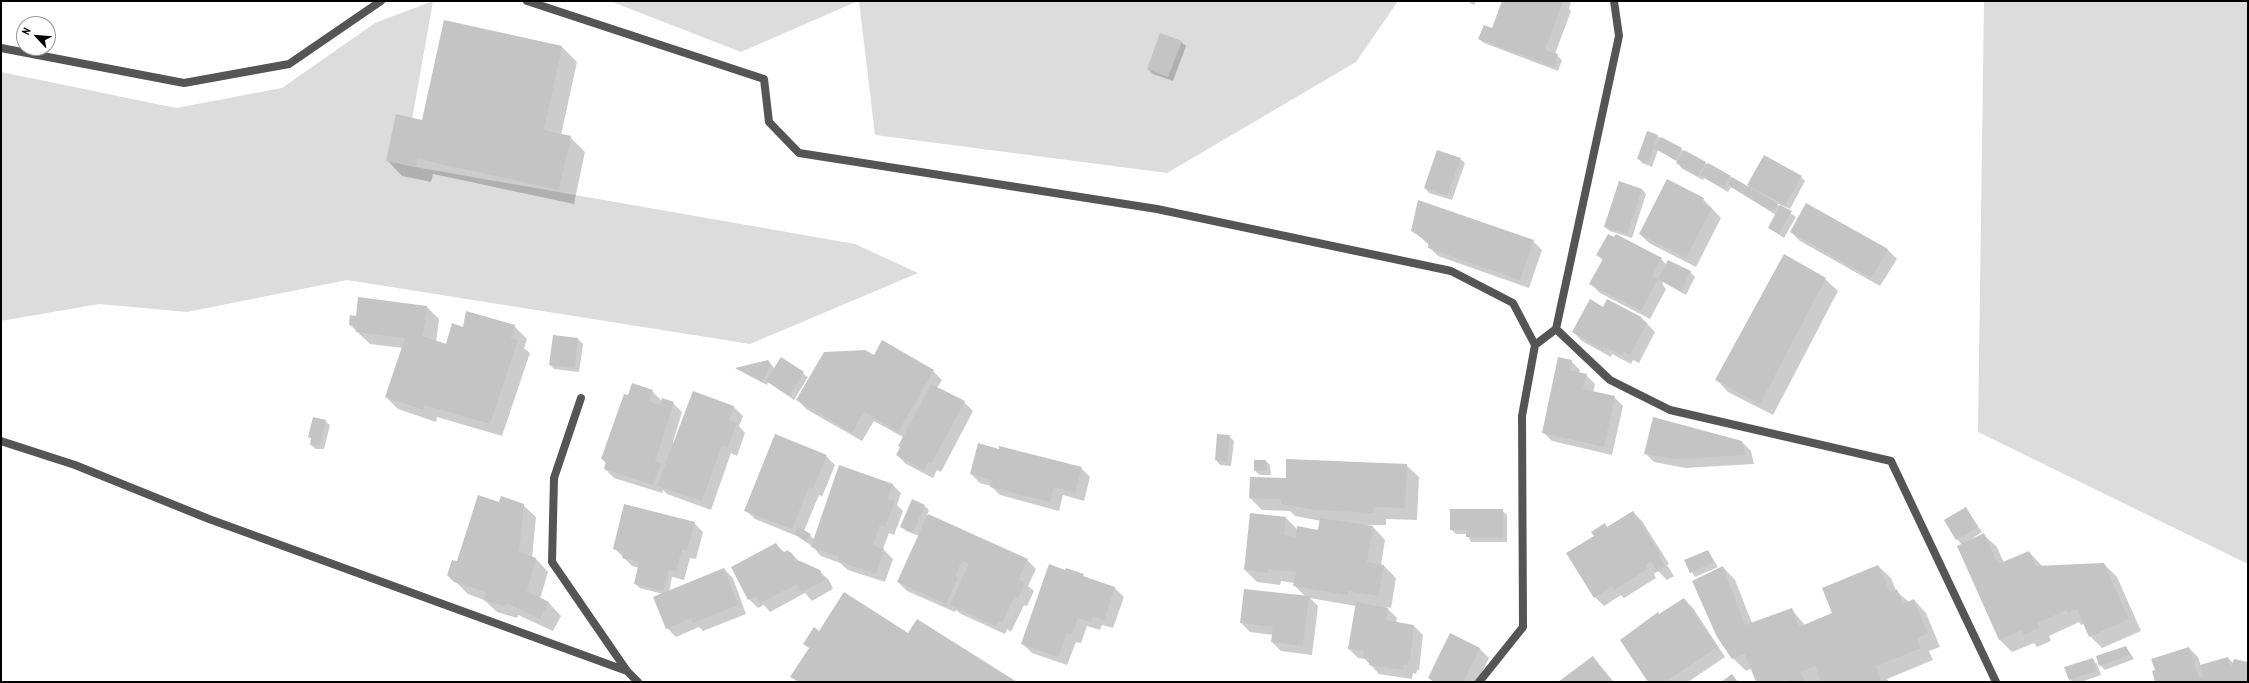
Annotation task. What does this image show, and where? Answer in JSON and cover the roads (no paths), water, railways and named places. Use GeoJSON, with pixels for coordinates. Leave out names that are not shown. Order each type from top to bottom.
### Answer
{"type":"FeatureCollection","features":[{"type":"Feature","properties":{"kind":"street"},"geometry":{"type":"LineString","coordinates":[[1,48],[184,83],[289,64],[381,1]]}},
{"type":"Feature","properties":{"kind":"street"},"geometry":{"type":"LineString","coordinates":[[527,1],[764,79],[768,122],[799,153],[1157,209],[1451,271],[1513,303],[1535,345],[1522,416],[1523,627],[1479,682]]}},
{"type":"Feature","properties":{"kind":"street"},"geometry":{"type":"LineString","coordinates":[[1535,345],[1556,329],[1619,36],[1614,1]]}},
{"type":"Feature","properties":{"kind":"street"},"geometry":{"type":"LineString","coordinates":[[1556,329],[1610,380],[1670,410],[1891,461],[1994,682]]}},
{"type":"Feature","properties":{"kind":"street"},"geometry":{"type":"LineString","coordinates":[[581,398],[554,478],[552,562],[627,671],[638,682]]}},
{"type":"Feature","properties":{"kind":"street"},"geometry":{"type":"LineString","coordinates":[[1,440],[75,465],[209,519],[627,671]]}}]}
